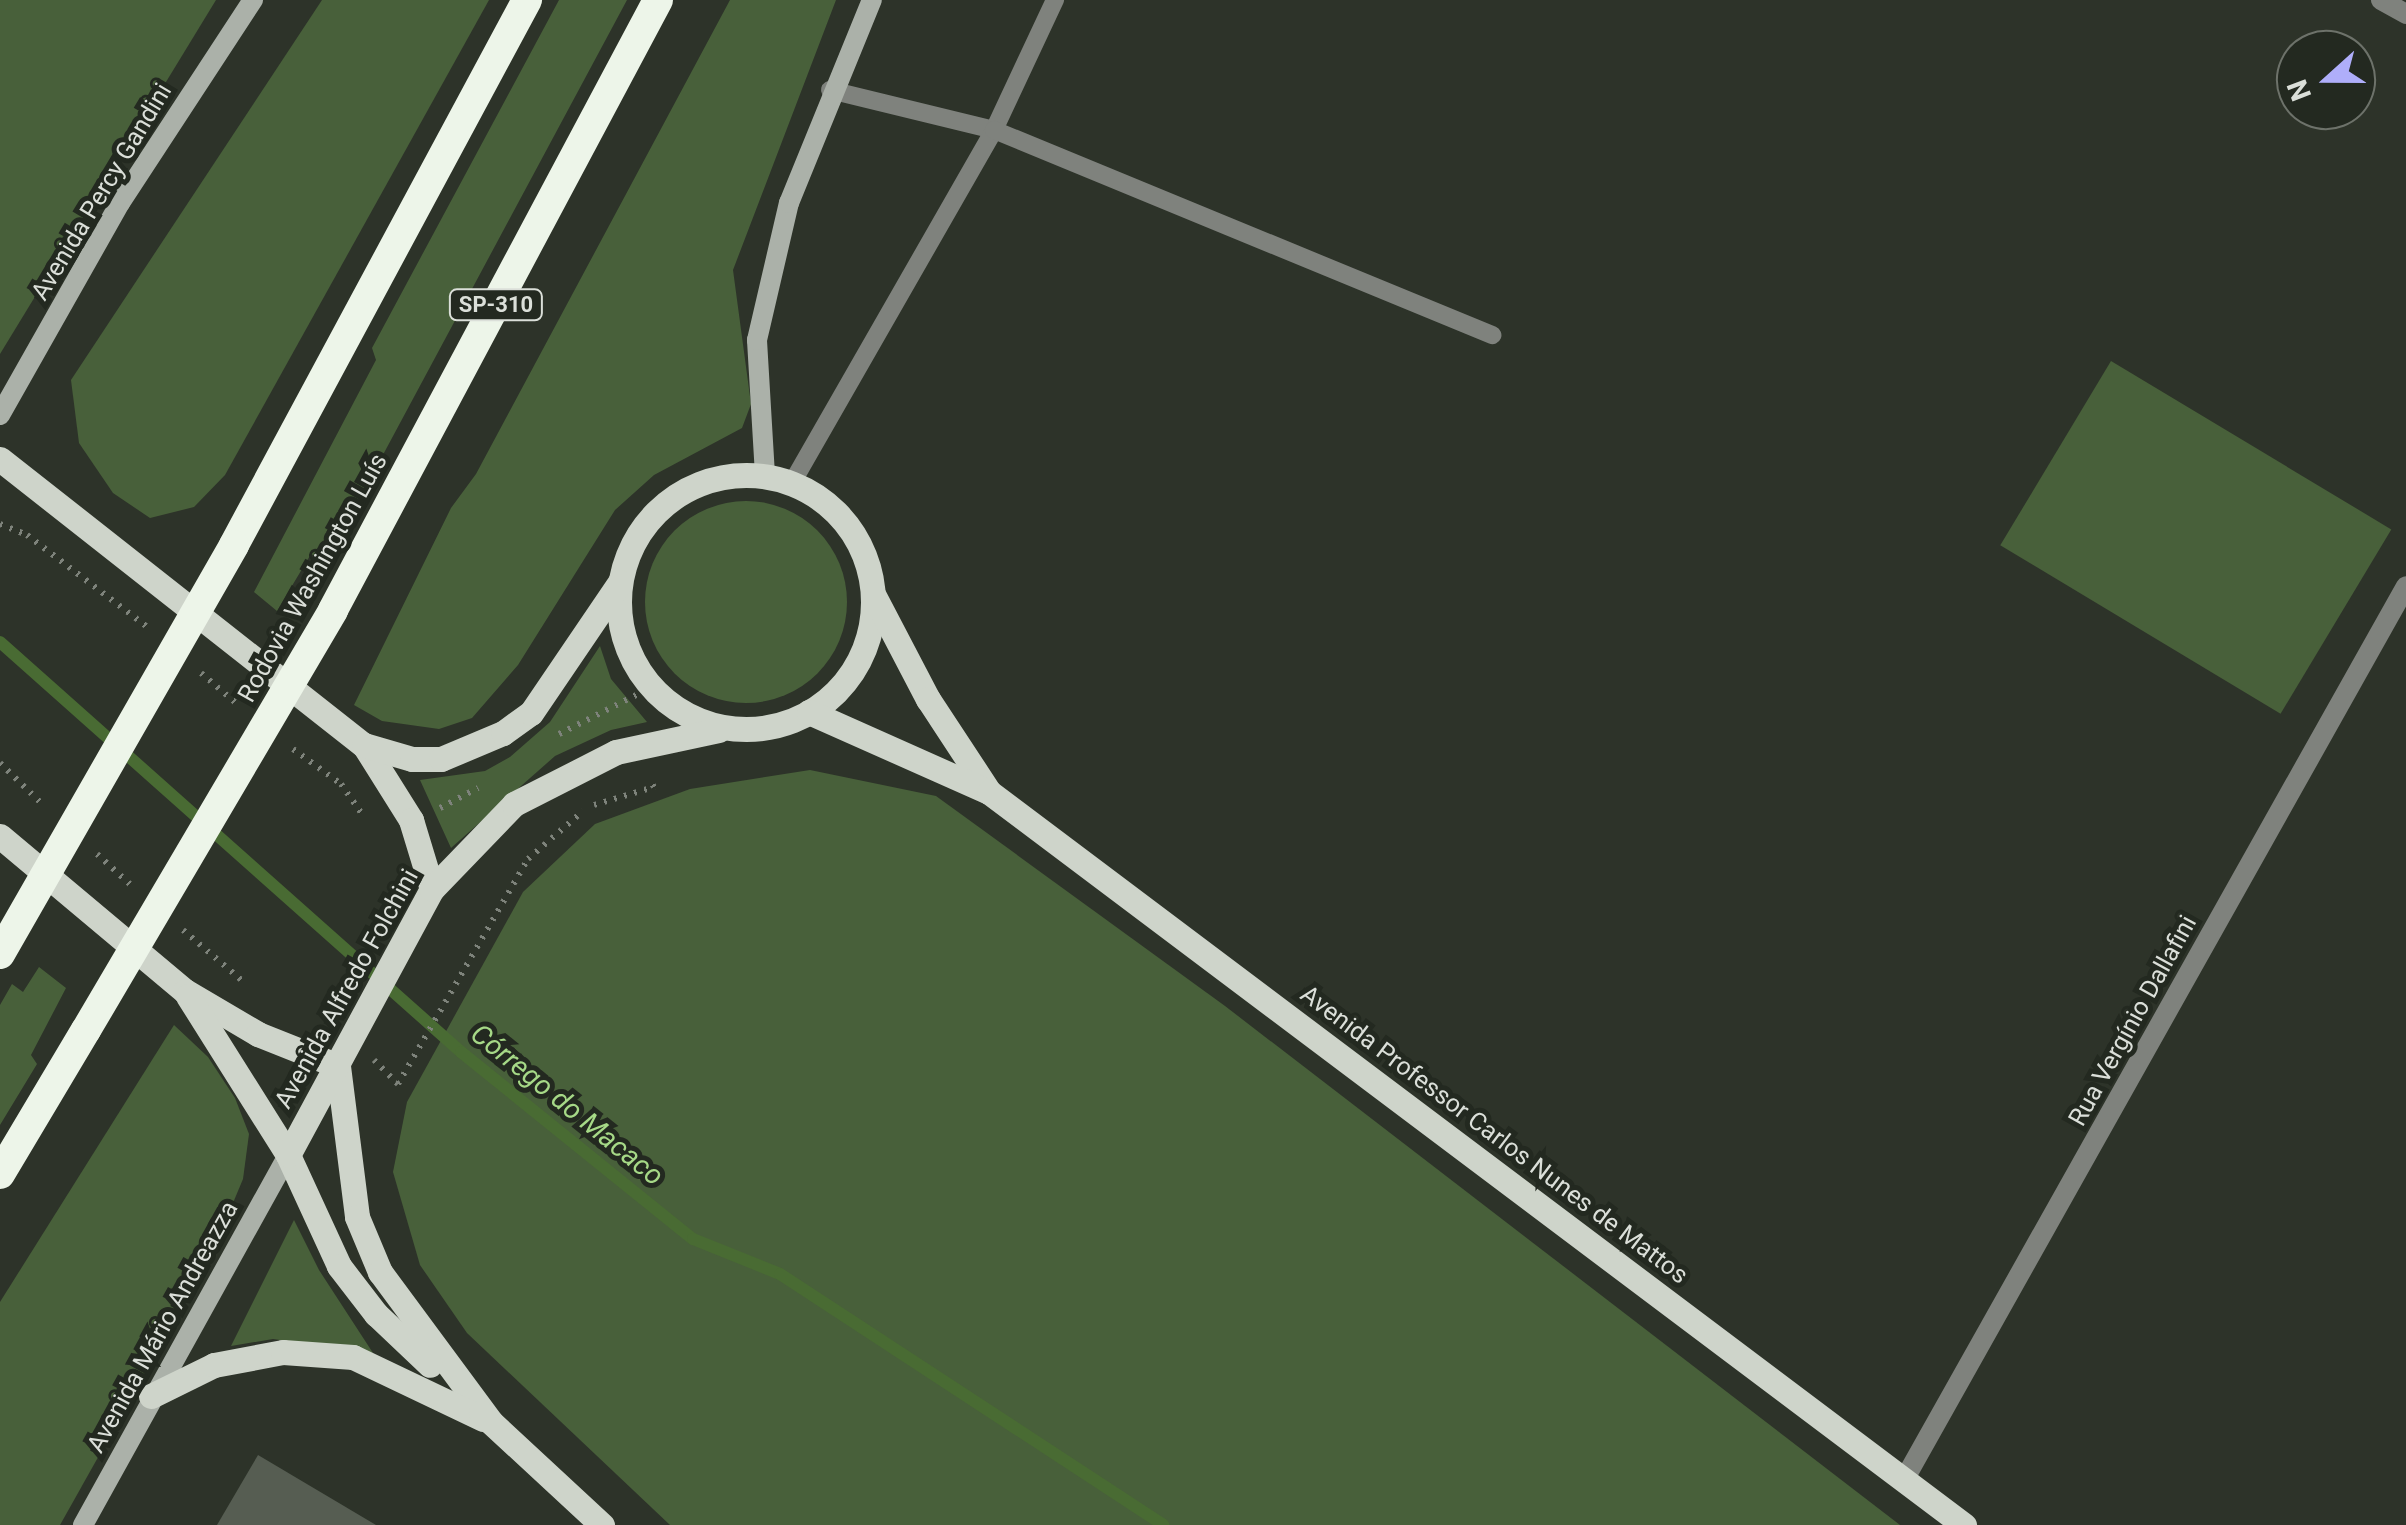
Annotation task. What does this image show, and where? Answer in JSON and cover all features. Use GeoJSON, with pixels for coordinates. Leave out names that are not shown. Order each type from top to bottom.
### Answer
{"type":"FeatureCollection","features":[{"type":"Feature","properties":{"kind":"highway"},"geometry":{"type":"LineString","coordinates":[[0,954],[234,545],[527,0]]}},
{"type":"Feature","properties":{"kind":"highway","name":"Rodovia Washington Luís"},"geometry":{"type":"LineString","coordinates":[[0,1174],[333,610],[658,0]]}},
{"type":"Feature","properties":{"kind":"main road","name":"Avenida Percy Gandini"},"geometry":{"type":"LineString","coordinates":[[0,414],[120,203],[252,0]]}},
{"type":"Feature","properties":{"kind":"main road"},"geometry":{"type":"LineString","coordinates":[[766,475],[757,340],[789,203],[830,90],[872,0]]}},
{"type":"Feature","properties":{"kind":"main road"},"geometry":{"type":"LineString","coordinates":[[0,459],[364,745],[411,820],[432,889]]}},
{"type":"Feature","properties":{"kind":"main road"},"geometry":{"type":"LineString","coordinates":[[364,745],[412,759],[441,758],[503,734],[531,712],[620,582],[641,528],[683,490],[736,474],[766,475],[792,483],[848,527],[868,565],[872,593],[864,649],[841,685],[809,712],[782,724],[726,729],[674,706],[652,687],[624,638],[620,582]]}},
{"type":"Feature","properties":{"kind":"main road","name":"Avenida Professor Carlos Nunes de Mattos"},"geometry":{"type":"LineString","coordinates":[[872,593],[928,699],[989,792]]}},
{"type":"Feature","properties":{"kind":"main road","name":"Avenida Professor Carlos Nunes de Mattos"},"geometry":{"type":"LineString","coordinates":[[809,712],[989,792],[1964,1525]]}},
{"type":"Feature","properties":{"kind":"main road","name":"Avenida Alfredo Folchini"},"geometry":{"type":"LineString","coordinates":[[288,1155],[432,889],[514,804],[629,749],[726,729]]}},
{"type":"Feature","properties":{"kind":"main road"},"geometry":{"type":"LineString","coordinates":[[0,836],[185,991],[258,1034],[338,1066],[357,1217],[380,1272],[491,1422]]}},
{"type":"Feature","properties":{"kind":"main road"},"geometry":{"type":"LineString","coordinates":[[185,991],[288,1155],[339,1266],[376,1314],[602,1525]]}},
{"type":"Feature","properties":{"kind":"main road","name":"Avenida Mário Andreazza"},"geometry":{"type":"LineString","coordinates":[[83,1525],[150,1396],[288,1155]]}},
{"type":"Feature","properties":{"kind":"main road"},"geometry":{"type":"LineString","coordinates":[[150,1396],[214,1365],[283,1352],[353,1357],[491,1422]]}},
{"type":"Feature","properties":{"kind":"street"},"geometry":{"type":"LineString","coordinates":[[2381,0],[2406,14]]}},
{"type":"Feature","properties":{"kind":"street","name":"Rua Vergínio Dallafini"},"geometry":{"type":"LineString","coordinates":[[1904,1480],[2406,586]]}},
{"type":"Feature","properties":{"kind":"lane"},"geometry":{"type":"LineString","coordinates":[[792,483],[994,130],[1054,0]]}},
{"type":"Feature","properties":{"kind":"lane"},"geometry":{"type":"LineString","coordinates":[[830,90],[994,130],[1492,335]]}},
{"type":"Feature","properties":{"kind":"path"},"geometry":{"type":"LineString","coordinates":[[351,1039],[398,1084],[470,952],[528,859],[588,806],[654,787],[604,712],[652,687]]}},
{"type":"Feature","properties":{"kind":"path"},"geometry":{"type":"LineString","coordinates":[[0,763],[51,812]]}},
{"type":"Feature","properties":{"kind":"path"},"geometry":{"type":"LineString","coordinates":[[91,848],[147,898]]}},
{"type":"Feature","properties":{"kind":"path"},"geometry":{"type":"LineString","coordinates":[[177,924],[260,996]]}},
{"type":"Feature","properties":{"kind":"green space"},"geometry":{"type":"Polygon","coordinates":[[[0,0],[216,0],[0,354],[0,0]]]}},
{"type":"Feature","properties":{"kind":"green space"},"geometry":{"type":"Polygon","coordinates":[[[322,0],[489,0],[225,475],[194,507],[150,518],[113,493],[79,443],[71,380],[322,0]]]}},
{"type":"Feature","properties":{"kind":"green space"},"geometry":{"type":"Polygon","coordinates":[[[559,0],[627,0],[326,561],[311,554],[277,611],[254,592],[376,360],[372,348],[559,0]]]}},
{"type":"Feature","properties":{"kind":"green space"},"geometry":{"type":"Polygon","coordinates":[[[730,0],[836,0],[733,270],[751,404],[742,428],[654,475],[615,510],[518,665],[472,718],[439,729],[382,721],[354,705],[451,508],[476,474],[730,0]]]}},
{"type":"Feature","properties":{"kind":"green space"},"geometry":{"type":"Polygon","coordinates":[[[2111,361],[2391,529],[2281,714],[2000,545],[2111,361]]]}},
{"type":"Feature","properties":{"kind":"green space"},"geometry":{"type":"Polygon","coordinates":[[[746,501],[785,509],[817,531],[839,563],[847,602],[839,641],[817,673],[785,695],[746,703],[707,695],[675,673],[653,641],[645,602],[653,563],[675,531],[707,509],[746,501]]]}},
{"type":"Feature","properties":{"kind":"green space"},"geometry":{"type":"Polygon","coordinates":[[[600,646],[611,679],[647,722],[611,730],[555,756],[451,848],[420,780],[485,771],[510,757],[550,722],[600,646]]]}},
{"type":"Feature","properties":{"kind":"green space"},"geometry":{"type":"Polygon","coordinates":[[[810,770],[936,796],[1225,1006],[1900,1525],[670,1525],[467,1333],[420,1265],[393,1172],[407,1102],[523,892],[595,824],[690,789],[810,770]]]}},
{"type":"Feature","properties":{"kind":"green space"},"geometry":{"type":"Polygon","coordinates":[[[39,967],[66,988],[31,1055],[37,1064],[0,1125],[0,1005],[12,984],[23,992],[39,967]]]}},
{"type":"Feature","properties":{"kind":"green space"},"geometry":{"type":"Polygon","coordinates":[[[174,1025],[208,1057],[235,1098],[249,1134],[243,1179],[210,1258],[60,1525],[0,1525],[0,1302],[174,1025]]]}},
{"type":"Feature","properties":{"kind":"green space"},"geometry":{"type":"Polygon","coordinates":[[[294,1220],[319,1270],[373,1353],[273,1339],[231,1346],[294,1220]]]}},
{"type":"Feature","properties":{"kind":"building"},"geometry":{"type":"Polygon","coordinates":[[[258,1455],[376,1525],[217,1525],[258,1455]]]}},
{"type":"Feature","properties":{"kind":"waterway","name":"Córrego do Macaco"},"geometry":{"type":"LineString","coordinates":[[0,642],[461,1052],[693,1239],[780,1274],[1163,1525]]}}]}
